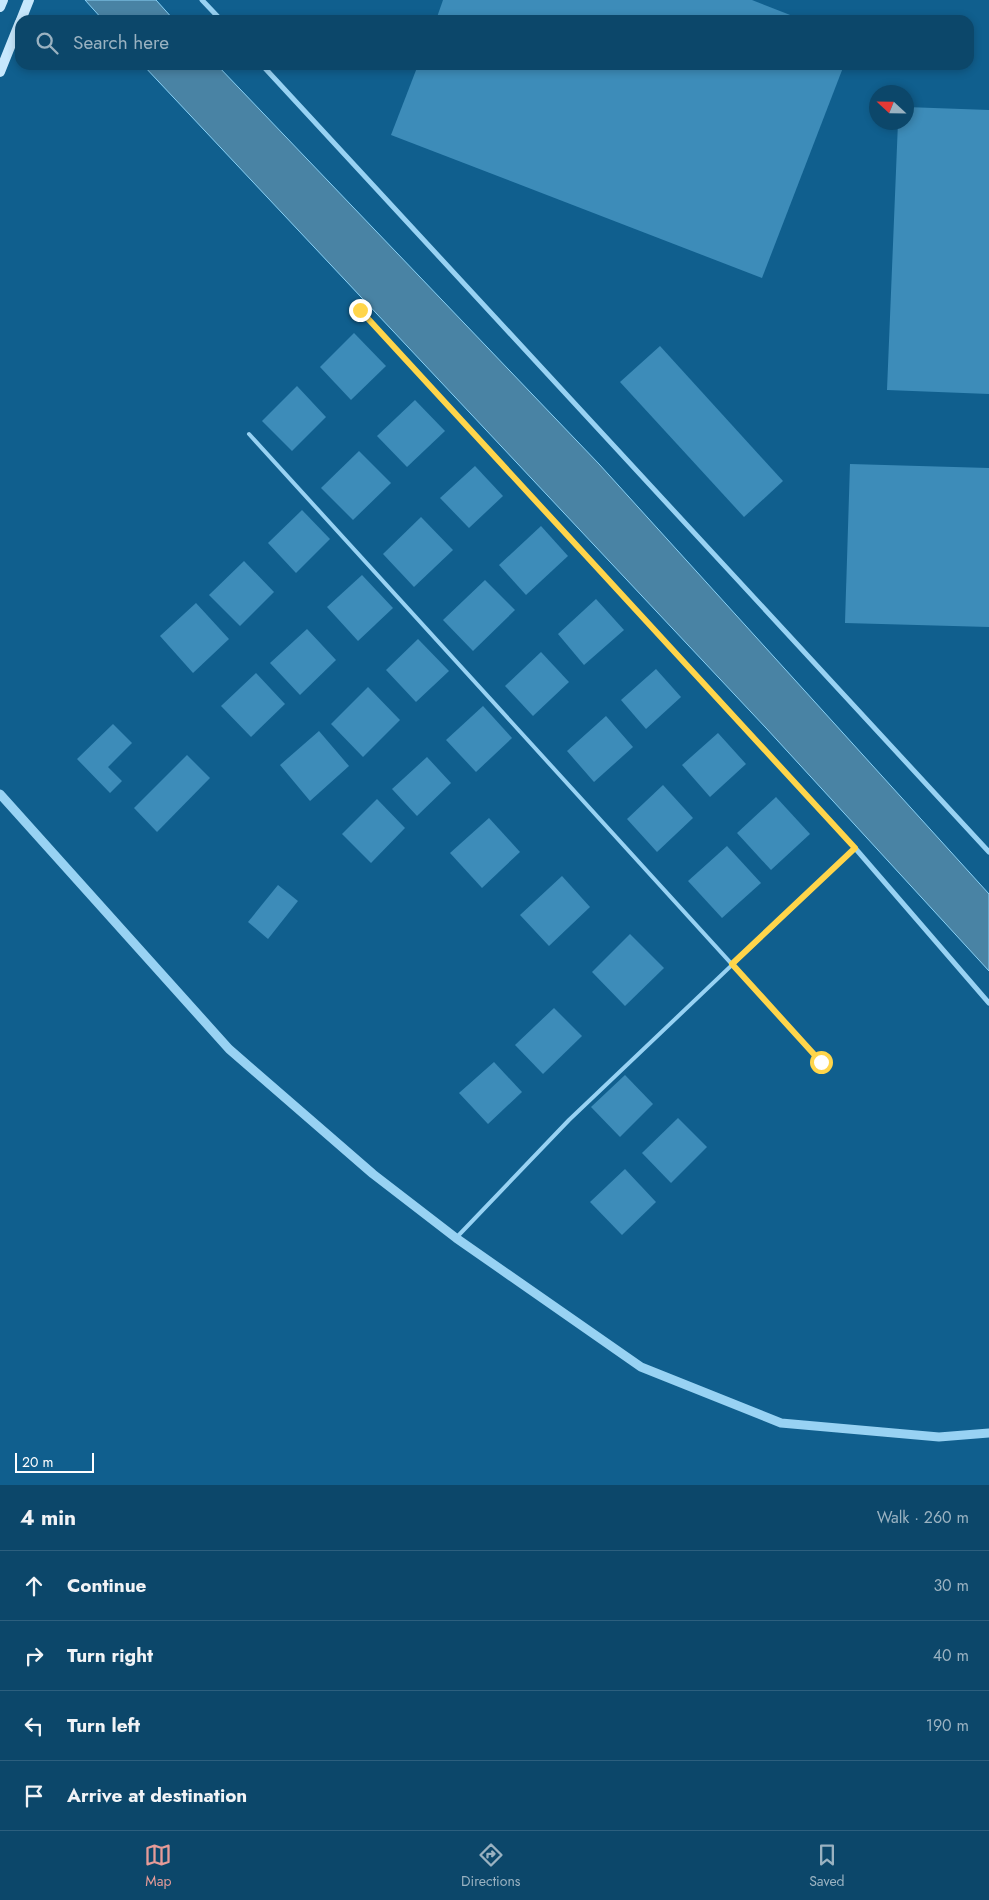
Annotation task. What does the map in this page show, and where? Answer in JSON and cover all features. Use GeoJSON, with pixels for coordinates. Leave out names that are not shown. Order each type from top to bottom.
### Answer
{"type":"FeatureCollection","features":[{"type":"Feature","properties":{"kind":"main road"},"geometry":{"type":"LineString","coordinates":[[0,7],[3,0]]}},
{"type":"Feature","properties":{"kind":"main road"},"geometry":{"type":"LineString","coordinates":[[23,15],[29,0]]}},
{"type":"Feature","properties":{"kind":"main road"},"geometry":{"type":"LineString","coordinates":[[0,72],[15,34]]}},
{"type":"Feature","properties":{"kind":"street"},"geometry":{"type":"LineString","coordinates":[[202,0],[216,15]]}},
{"type":"Feature","properties":{"kind":"street"},"geometry":{"type":"LineString","coordinates":[[267,70],[989,852]]}},
{"type":"Feature","properties":{"kind":"street"},"geometry":{"type":"LineString","coordinates":[[0,794],[229,1049],[372,1174],[456,1238],[640,1368],[781,1423],[939,1437],[989,1433]]}},
{"type":"Feature","properties":{"kind":"street"},"geometry":{"type":"LineString","coordinates":[[855,848],[989,1003]]}},
{"type":"Feature","properties":{"kind":"lane"},"geometry":{"type":"LineString","coordinates":[[360,310],[855,848],[569,1120],[456,1238]]}},
{"type":"Feature","properties":{"kind":"lane"},"geometry":{"type":"LineString","coordinates":[[249,434],[821,1062]]}},
{"type":"Feature","properties":{"kind":"water"},"geometry":{"type":"Polygon","coordinates":[[[85,0],[156,0],[170,15],[98,15],[85,0]]]}},
{"type":"Feature","properties":{"kind":"water"},"geometry":{"type":"Polygon","coordinates":[[[148,70],[222,70],[599,464],[989,894],[989,971],[766,728],[148,70]]]}},
{"type":"Feature","properties":{"kind":"building"},"geometry":{"type":"Polygon","coordinates":[[[443,0],[752,0],[790,15],[438,15],[443,0]]]}},
{"type":"Feature","properties":{"kind":"building"},"geometry":{"type":"Polygon","coordinates":[[[416,70],[842,70],[762,278],[391,135],[416,70]]]}},
{"type":"Feature","properties":{"kind":"building"},"geometry":{"type":"Polygon","coordinates":[[[914,107],[989,110],[989,394],[887,390],[898,130],[914,130],[914,107]]]}},
{"type":"Feature","properties":{"kind":"building"},"geometry":{"type":"Polygon","coordinates":[[[354,333],[386,366],[351,400],[320,367],[354,333]]]}},
{"type":"Feature","properties":{"kind":"building"},"geometry":{"type":"Polygon","coordinates":[[[660,346],[783,481],[744,517],[620,382],[660,346]]]}},
{"type":"Feature","properties":{"kind":"building"},"geometry":{"type":"Polygon","coordinates":[[[297,386],[326,417],[292,451],[262,421],[297,386]]]}},
{"type":"Feature","properties":{"kind":"building"},"geometry":{"type":"Polygon","coordinates":[[[415,400],[445,431],[407,467],[377,436],[415,400]]]}},
{"type":"Feature","properties":{"kind":"building"},"geometry":{"type":"Polygon","coordinates":[[[359,451],[391,483],[353,520],[321,488],[359,451]]]}},
{"type":"Feature","properties":{"kind":"building"},"geometry":{"type":"Polygon","coordinates":[[[850,464],[989,468],[989,627],[845,623],[850,464]]]}},
{"type":"Feature","properties":{"kind":"building"},"geometry":{"type":"Polygon","coordinates":[[[475,466],[503,496],[469,528],[440,498],[475,466]]]}},
{"type":"Feature","properties":{"kind":"building"},"geometry":{"type":"Polygon","coordinates":[[[302,510],[330,539],[296,573],[268,543],[302,510]]]}},
{"type":"Feature","properties":{"kind":"building"},"geometry":{"type":"Polygon","coordinates":[[[421,517],[453,550],[414,587],[383,554],[421,517]]]}},
{"type":"Feature","properties":{"kind":"building"},"geometry":{"type":"Polygon","coordinates":[[[541,526],[568,556],[526,595],[499,565],[541,526]]]}},
{"type":"Feature","properties":{"kind":"building"},"geometry":{"type":"Polygon","coordinates":[[[244,561],[274,592],[240,626],[209,595],[244,561]]]}},
{"type":"Feature","properties":{"kind":"building"},"geometry":{"type":"Polygon","coordinates":[[[362,575],[393,608],[358,641],[327,607],[362,575]]]}},
{"type":"Feature","properties":{"kind":"building"},"geometry":{"type":"Polygon","coordinates":[[[485,580],[515,610],[473,651],[443,620],[485,580]]]}},
{"type":"Feature","properties":{"kind":"building"},"geometry":{"type":"Polygon","coordinates":[[[596,599],[624,630],[584,665],[558,634],[596,599]]]}},
{"type":"Feature","properties":{"kind":"building"},"geometry":{"type":"Polygon","coordinates":[[[196,603],[229,639],[193,673],[160,636],[196,603]]]}},
{"type":"Feature","properties":{"kind":"building"},"geometry":{"type":"Polygon","coordinates":[[[307,629],[336,660],[300,695],[270,663],[307,629]]]}},
{"type":"Feature","properties":{"kind":"building"},"geometry":{"type":"Polygon","coordinates":[[[418,639],[449,671],[416,702],[386,670],[418,639]]]}},
{"type":"Feature","properties":{"kind":"building"},"geometry":{"type":"Polygon","coordinates":[[[541,652],[569,682],[533,716],[505,686],[541,652]]]}},
{"type":"Feature","properties":{"kind":"building"},"geometry":{"type":"Polygon","coordinates":[[[656,669],[681,697],[646,729],[621,700],[656,669]]]}},
{"type":"Feature","properties":{"kind":"building"},"geometry":{"type":"Polygon","coordinates":[[[256,673],[285,704],[251,737],[221,706],[256,673]]]}},
{"type":"Feature","properties":{"kind":"building"},"geometry":{"type":"Polygon","coordinates":[[[368,687],[400,720],[363,757],[331,724],[368,687]]]}},
{"type":"Feature","properties":{"kind":"building"},"geometry":{"type":"Polygon","coordinates":[[[483,706],[512,738],[476,772],[446,740],[483,706]]]}},
{"type":"Feature","properties":{"kind":"building"},"geometry":{"type":"Polygon","coordinates":[[[606,716],[633,747],[594,782],[567,751],[606,716]]]}},
{"type":"Feature","properties":{"kind":"building"},"geometry":{"type":"Polygon","coordinates":[[[113,724],[132,743],[108,767],[122,781],[110,793],[77,759],[113,724]]]}},
{"type":"Feature","properties":{"kind":"building"},"geometry":{"type":"Polygon","coordinates":[[[319,731],[349,766],[310,801],[280,765],[319,731]]]}},
{"type":"Feature","properties":{"kind":"building"},"geometry":{"type":"Polygon","coordinates":[[[718,733],[746,764],[710,797],[682,765],[718,733]]]}},
{"type":"Feature","properties":{"kind":"building"},"geometry":{"type":"Polygon","coordinates":[[[187,755],[210,778],[157,832],[134,808],[187,755]]]}},
{"type":"Feature","properties":{"kind":"building"},"geometry":{"type":"Polygon","coordinates":[[[427,757],[451,783],[417,816],[392,789],[427,757]]]}},
{"type":"Feature","properties":{"kind":"building"},"geometry":{"type":"Polygon","coordinates":[[[663,785],[693,818],[657,852],[627,819],[663,785]]]}},
{"type":"Feature","properties":{"kind":"building"},"geometry":{"type":"Polygon","coordinates":[[[776,797],[810,834],[771,870],[737,833],[776,797]]]}},
{"type":"Feature","properties":{"kind":"building"},"geometry":{"type":"Polygon","coordinates":[[[377,799],[405,828],[371,863],[342,834],[377,799]]]}},
{"type":"Feature","properties":{"kind":"building"},"geometry":{"type":"Polygon","coordinates":[[[489,818],[520,852],[482,888],[450,853],[489,818]]]}},
{"type":"Feature","properties":{"kind":"building"},"geometry":{"type":"Polygon","coordinates":[[[727,846],[761,883],[722,918],[688,881],[727,846]]]}},
{"type":"Feature","properties":{"kind":"building"},"geometry":{"type":"Polygon","coordinates":[[[562,876],[590,907],[549,946],[520,915],[562,876]]]}},
{"type":"Feature","properties":{"kind":"building"},"geometry":{"type":"Polygon","coordinates":[[[278,885],[298,901],[268,939],[248,922],[278,885]]]}},
{"type":"Feature","properties":{"kind":"building"},"geometry":{"type":"Polygon","coordinates":[[[630,934],[664,968],[625,1006],[592,972],[630,934]]]}},
{"type":"Feature","properties":{"kind":"building"},"geometry":{"type":"Polygon","coordinates":[[[554,1008],[582,1036],[543,1074],[515,1045],[554,1008]]]}},
{"type":"Feature","properties":{"kind":"building"},"geometry":{"type":"Polygon","coordinates":[[[494,1062],[522,1092],[488,1124],[459,1093],[494,1062]]]}},
{"type":"Feature","properties":{"kind":"building"},"geometry":{"type":"Polygon","coordinates":[[[625,1075],[653,1104],[620,1137],[591,1107],[625,1075]]]}},
{"type":"Feature","properties":{"kind":"building"},"geometry":{"type":"Polygon","coordinates":[[[678,1118],[707,1147],[671,1183],[642,1153],[678,1118]]]}},
{"type":"Feature","properties":{"kind":"building"},"geometry":{"type":"Polygon","coordinates":[[[625,1169],[656,1202],[622,1235],[590,1202],[625,1169]]]}},
{"type":"Feature","properties":{"kind":"route"},"geometry":{"type":"LineString","coordinates":[[360,310],[855,848],[732,964],[821,1062]]}}]}
